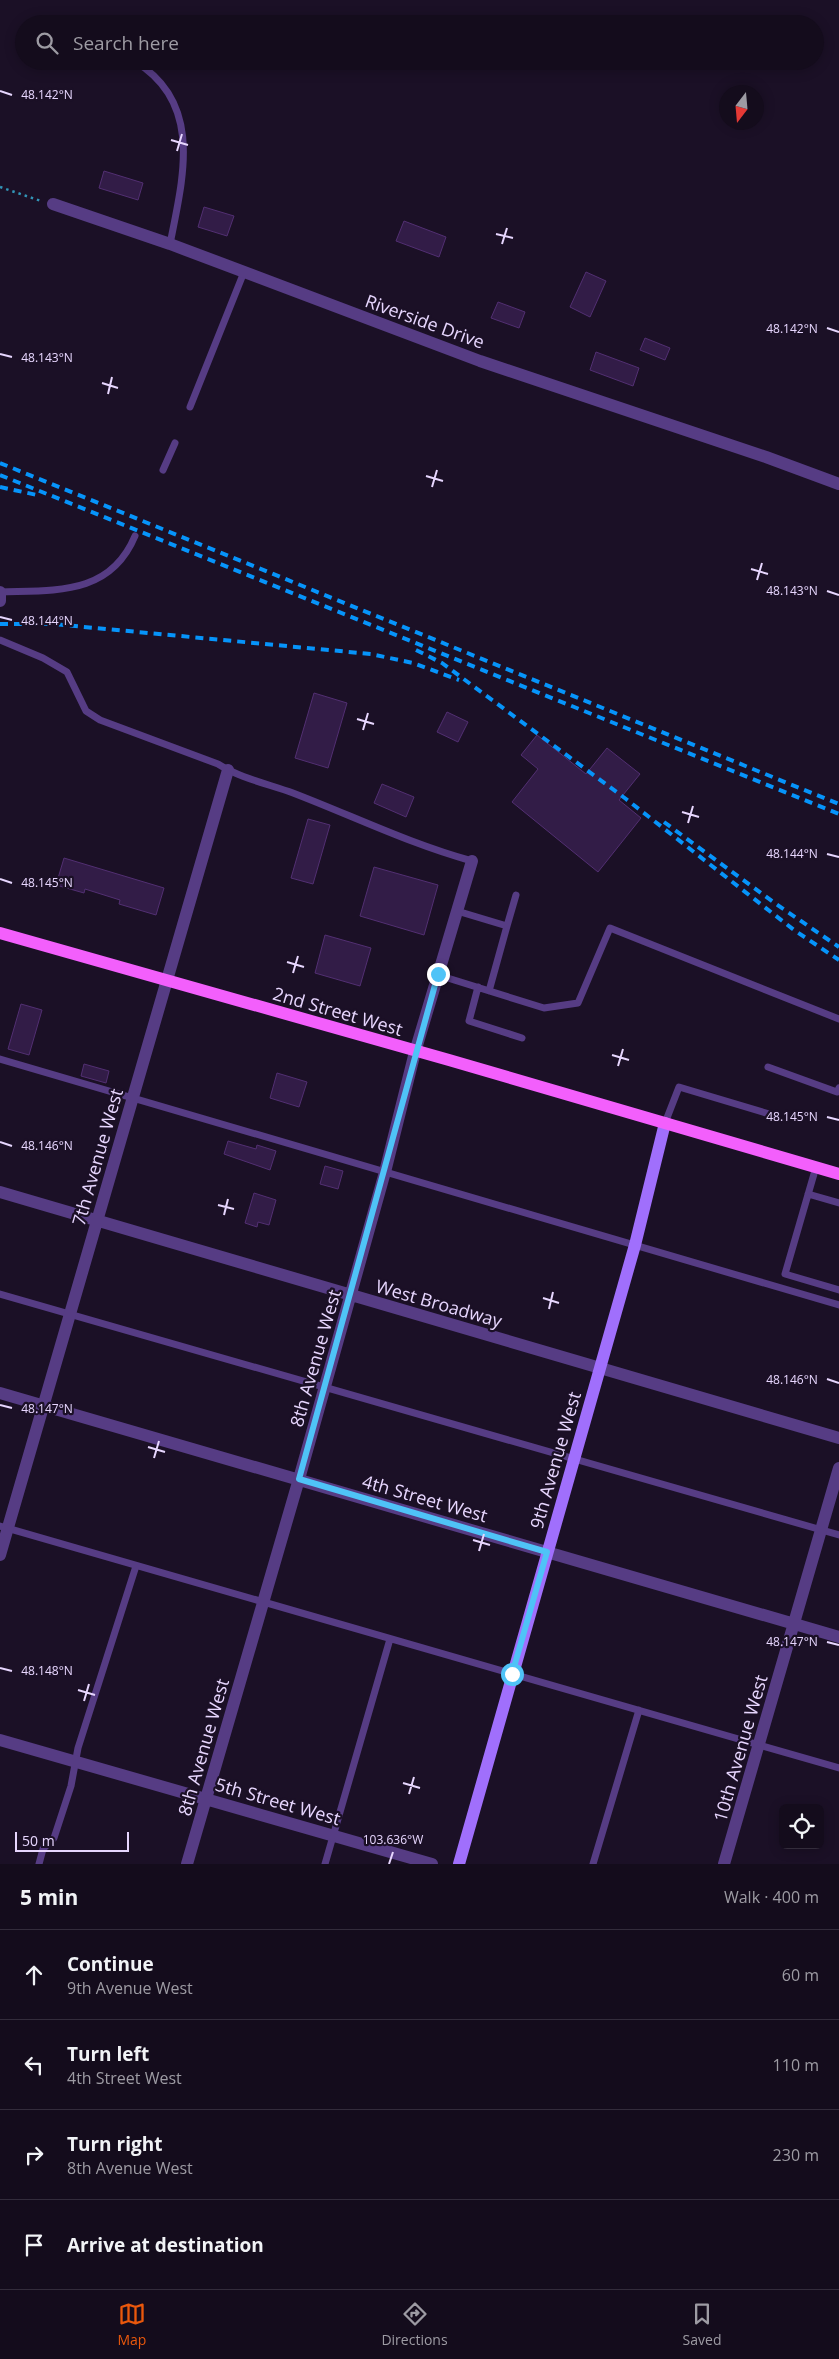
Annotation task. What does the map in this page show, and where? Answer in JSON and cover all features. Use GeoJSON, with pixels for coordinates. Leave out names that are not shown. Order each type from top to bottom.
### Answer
{"type":"FeatureCollection","features":[{"type":"Feature","properties":{"kind":"main road","name":"2nd Street West"},"geometry":{"type":"LineString","coordinates":[[0,933],[415,1052],[449,1060],[839,1174]]}},
{"type":"Feature","properties":{"kind":"street","name":"Riverside Drive"},"geometry":{"type":"LineString","coordinates":[[53,204],[170,244],[480,361],[766,457],[839,484]]}},
{"type":"Feature","properties":{"kind":"street"},"geometry":{"type":"LineString","coordinates":[[0,592],[0,601]]}},
{"type":"Feature","properties":{"kind":"street","name":"7th Avenue West"},"geometry":{"type":"LineString","coordinates":[[0,1555],[4,1528],[43,1406],[228,770]]}},
{"type":"Feature","properties":{"kind":"street","name":"8th Avenue West"},"geometry":{"type":"LineString","coordinates":[[187,1864],[299,1479],[385,1172],[415,1052],[472,861]]}},
{"type":"Feature","properties":{"kind":"street","name":"9th Avenue West"},"geometry":{"type":"LineString","coordinates":[[459,1864],[635,1245],[666,1123]]}},
{"type":"Feature","properties":{"kind":"street","name":"West Broadway"},"geometry":{"type":"LineString","coordinates":[[0,1192],[839,1438]]}},
{"type":"Feature","properties":{"kind":"street","name":"4th Street West"},"geometry":{"type":"LineString","coordinates":[[0,1393],[839,1637]]}},
{"type":"Feature","properties":{"kind":"street","name":"10th Avenue West"},"geometry":{"type":"LineString","coordinates":[[724,1864],[839,1468]]}},
{"type":"Feature","properties":{"kind":"street","name":"5th Street West"},"geometry":{"type":"LineString","coordinates":[[0,1740],[432,1864]]}},
{"type":"Feature","properties":{"kind":"lane"},"geometry":{"type":"LineString","coordinates":[[146,70],[164,86],[173,101],[180,123],[184,166],[170,244]]}},
{"type":"Feature","properties":{"kind":"lane"},"geometry":{"type":"LineString","coordinates":[[190,407],[244,272]]}},
{"type":"Feature","properties":{"kind":"lane"},"geometry":{"type":"LineString","coordinates":[[164,470],[175,443]]}},
{"type":"Feature","properties":{"kind":"lane"},"geometry":{"type":"LineString","coordinates":[[0,592],[68,590],[86,585],[101,577],[118,563],[130,549],[136,536]]}},
{"type":"Feature","properties":{"kind":"lane"},"geometry":{"type":"LineString","coordinates":[[0,640],[43,658],[67,672],[86,711],[100,720],[218,764],[228,770],[434,851],[472,861]]}},
{"type":"Feature","properties":{"kind":"lane"},"geometry":{"type":"LineString","coordinates":[[488,991],[516,896]]}},
{"type":"Feature","properties":{"kind":"lane"},"geometry":{"type":"LineString","coordinates":[[457,911],[507,926]]}},
{"type":"Feature","properties":{"kind":"lane"},"geometry":{"type":"LineString","coordinates":[[438,974],[544,1008],[578,1003],[610,928],[839,1018]]}},
{"type":"Feature","properties":{"kind":"lane"},"geometry":{"type":"LineString","coordinates":[[478,987],[469,1022],[522,1038]]}},
{"type":"Feature","properties":{"kind":"lane"},"geometry":{"type":"LineString","coordinates":[[0,1059],[839,1305]]}},
{"type":"Feature","properties":{"kind":"lane"},"geometry":{"type":"LineString","coordinates":[[768,1067],[837,1092],[839,1088]]}},
{"type":"Feature","properties":{"kind":"lane"},"geometry":{"type":"LineString","coordinates":[[666,1123],[679,1087],[776,1116]]}},
{"type":"Feature","properties":{"kind":"lane"},"geometry":{"type":"LineString","coordinates":[[816,1167],[784,1274],[839,1290]]}},
{"type":"Feature","properties":{"kind":"lane"},"geometry":{"type":"LineString","coordinates":[[808,1194],[839,1203]]}},
{"type":"Feature","properties":{"kind":"lane"},"geometry":{"type":"LineString","coordinates":[[0,1294],[839,1535]]}},
{"type":"Feature","properties":{"kind":"lane"},"geometry":{"type":"LineString","coordinates":[[4,1528],[839,1768]]}},
{"type":"Feature","properties":{"kind":"lane"},"geometry":{"type":"LineString","coordinates":[[39,1864],[43,1849],[54,1838],[71,1786],[75,1761],[136,1566]]}},
{"type":"Feature","properties":{"kind":"lane"},"geometry":{"type":"LineString","coordinates":[[325,1864],[390,1639]]}},
{"type":"Feature","properties":{"kind":"lane"},"geometry":{"type":"LineString","coordinates":[[593,1864],[638,1710]]}},
{"type":"Feature","properties":{"kind":"path"},"geometry":{"type":"LineString","coordinates":[[0,187],[53,204]]}},
{"type":"Feature","properties":{"kind":"building"},"geometry":{"type":"Polygon","coordinates":[[[104,171],[143,183],[138,200],[99,188],[104,171]]]}},
{"type":"Feature","properties":{"kind":"building"},"geometry":{"type":"Polygon","coordinates":[[[204,207],[234,216],[227,236],[198,227],[204,207]]]}},
{"type":"Feature","properties":{"kind":"building"},"geometry":{"type":"Polygon","coordinates":[[[404,221],[446,237],[439,257],[396,241],[404,221]]]}},
{"type":"Feature","properties":{"kind":"building"},"geometry":{"type":"Polygon","coordinates":[[[586,272],[606,281],[590,317],[570,307],[586,272]]]}},
{"type":"Feature","properties":{"kind":"building"},"geometry":{"type":"Polygon","coordinates":[[[498,302],[525,312],[519,328],[491,318],[498,302]]]}},
{"type":"Feature","properties":{"kind":"building"},"geometry":{"type":"Polygon","coordinates":[[[645,338],[670,348],[665,360],[640,350],[645,338]]]}},
{"type":"Feature","properties":{"kind":"building"},"geometry":{"type":"Polygon","coordinates":[[[596,352],[639,368],[633,386],[590,370],[596,352]]]}},
{"type":"Feature","properties":{"kind":"building"},"geometry":{"type":"Polygon","coordinates":[[[314,693],[347,703],[328,768],[295,758],[314,693]]]}},
{"type":"Feature","properties":{"kind":"building"},"geometry":{"type":"Polygon","coordinates":[[[447,712],[468,722],[458,742],[437,732],[447,712]]]}},
{"type":"Feature","properties":{"kind":"building"},"geometry":{"type":"Polygon","coordinates":[[[537,735],[586,774],[607,748],[640,774],[619,800],[641,818],[598,872],[512,802],[538,769],[521,755],[537,735]]]}},
{"type":"Feature","properties":{"kind":"building"},"geometry":{"type":"Polygon","coordinates":[[[382,784],[414,797],[406,817],[374,803],[382,784]]]}},
{"type":"Feature","properties":{"kind":"building"},"geometry":{"type":"Polygon","coordinates":[[[308,819],[330,825],[313,884],[291,878],[308,819]]]}},
{"type":"Feature","properties":{"kind":"building"},"geometry":{"type":"Polygon","coordinates":[[[64,858],[164,888],[156,915],[119,904],[120,900],[85,889],[84,893],[56,885],[64,858]]]}},
{"type":"Feature","properties":{"kind":"building"},"geometry":{"type":"Polygon","coordinates":[[[374,867],[438,885],[424,935],[360,916],[374,867]]]}},
{"type":"Feature","properties":{"kind":"building"},"geometry":{"type":"Polygon","coordinates":[[[325,935],[371,948],[360,986],[315,973],[325,935]]]}},
{"type":"Feature","properties":{"kind":"building"},"geometry":{"type":"Polygon","coordinates":[[[21,1004],[42,1010],[29,1055],[8,1049],[21,1004]]]}},
{"type":"Feature","properties":{"kind":"building"},"geometry":{"type":"Polygon","coordinates":[[[84,1064],[109,1071],[106,1083],[81,1076],[84,1064]]]}},
{"type":"Feature","properties":{"kind":"building"},"geometry":{"type":"Polygon","coordinates":[[[277,1073],[307,1082],[299,1107],[270,1098],[277,1073]]]}},
{"type":"Feature","properties":{"kind":"building"},"geometry":{"type":"Polygon","coordinates":[[[228,1141],[256,1149],[257,1145],[276,1151],[270,1170],[224,1154],[228,1141]]]}},
{"type":"Feature","properties":{"kind":"building"},"geometry":{"type":"Polygon","coordinates":[[[325,1166],[343,1171],[338,1189],[320,1184],[325,1166]]]}},
{"type":"Feature","properties":{"kind":"building"},"geometry":{"type":"Polygon","coordinates":[[[254,1193],[276,1200],[269,1225],[258,1222],[257,1227],[245,1223],[254,1193]]]}},
{"type":"Feature","properties":{"kind":"railway"},"geometry":{"type":"LineString","coordinates":[[0,463],[839,804]]}},
{"type":"Feature","properties":{"kind":"railway"},"geometry":{"type":"LineString","coordinates":[[0,475],[839,814]]}},
{"type":"Feature","properties":{"kind":"railway"},"geometry":{"type":"LineString","coordinates":[[0,487],[37,495]]}},
{"type":"Feature","properties":{"kind":"railway"},"geometry":{"type":"LineString","coordinates":[[0,624],[53,624],[371,654],[413,663],[459,680]]}},
{"type":"Feature","properties":{"kind":"railway"},"geometry":{"type":"LineString","coordinates":[[416,650],[442,663],[626,799],[794,930],[839,960]]}},
{"type":"Feature","properties":{"kind":"railway"},"geometry":{"type":"LineString","coordinates":[[664,822],[776,904],[839,947]]}},
{"type":"Feature","properties":{"kind":"route"},"geometry":{"type":"LineString","coordinates":[[438,974],[299,1479],[547,1552],[512,1674]]}}]}
